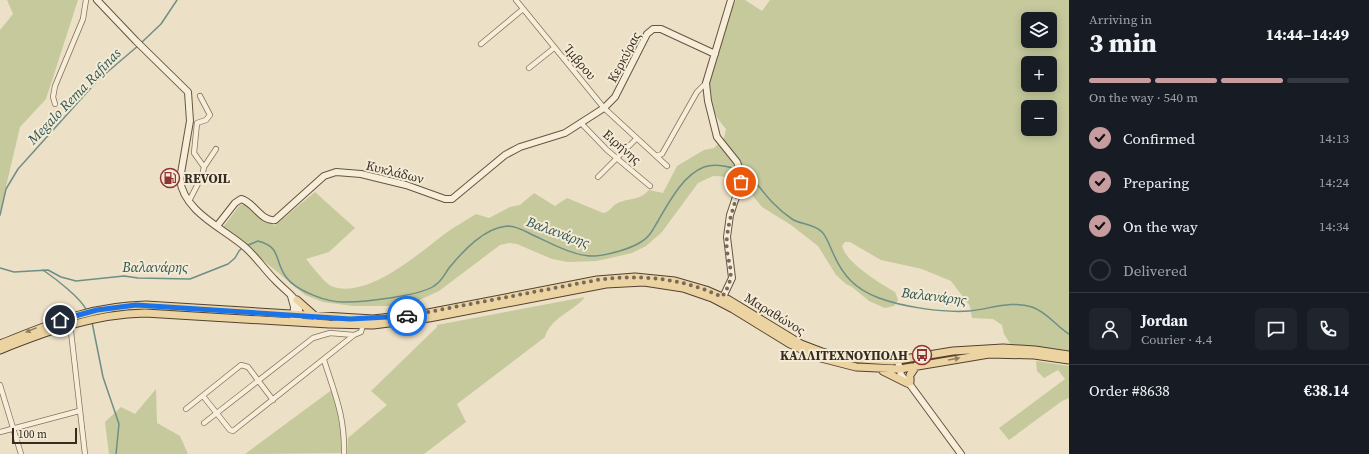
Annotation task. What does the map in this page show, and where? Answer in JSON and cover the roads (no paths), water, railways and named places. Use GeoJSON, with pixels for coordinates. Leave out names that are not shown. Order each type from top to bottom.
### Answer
{"type":"FeatureCollection","features":[{"type":"Feature","properties":{"kind":"main road","name":"Μαραθώνος"},"geometry":{"type":"LineString","coordinates":[[0,344],[67,322],[84,321],[98,317],[145,313],[296,318],[315,316],[358,319],[402,317],[597,280],[630,277],[676,281],[700,288],[722,297],[788,338],[822,352],[849,359],[901,360],[953,351],[989,349],[1035,350],[1069,355]]}},
{"type":"Feature","properties":{"kind":"main road","name":"Μαραθώνος"},"geometry":{"type":"LineString","coordinates":[[0,350],[67,322],[80,314],[94,310],[146,305],[363,325],[429,318],[606,284],[635,282],[654,283],[683,288],[719,301],[782,340],[811,354],[856,368],[902,368],[990,354],[1034,355],[1069,360]]}},
{"type":"Feature","properties":{"kind":"main road"},"geometry":{"type":"LineString","coordinates":[[297,300],[315,316]]}},
{"type":"Feature","properties":{"kind":"main road"},"geometry":{"type":"LineString","coordinates":[[877,369],[893,374],[909,384],[910,374],[916,366]]}},
{"type":"Feature","properties":{"kind":"street"},"geometry":{"type":"LineString","coordinates":[[55,104],[53,97],[55,86],[83,19],[86,0]]}},
{"type":"Feature","properties":{"kind":"street"},"geometry":{"type":"LineString","coordinates":[[96,0],[144,50],[185,87],[189,96],[190,121],[180,179],[182,187],[189,201],[217,226],[249,251],[289,294],[297,300],[296,318]]}},
{"type":"Feature","properties":{"kind":"street","name":"Ίμβρου"},"geometry":{"type":"LineString","coordinates":[[516,0],[604,108],[667,166]]}},
{"type":"Feature","properties":{"kind":"street"},"geometry":{"type":"LineString","coordinates":[[722,297],[732,278],[727,237],[730,215],[740,186],[741,173],[736,160],[717,138],[708,101],[706,83],[732,0]]}},
{"type":"Feature","properties":{"kind":"street"},"geometry":{"type":"LineString","coordinates":[[481,44],[523,9]]}},
{"type":"Feature","properties":{"kind":"street","name":"Κερκύρας"},"geometry":{"type":"LineString","coordinates":[[581,124],[604,108],[615,97],[647,34],[653,29],[661,29],[716,54]]}},
{"type":"Feature","properties":{"kind":"street"},"geometry":{"type":"LineString","coordinates":[[529,68],[554,48]]}},
{"type":"Feature","properties":{"kind":"street"},"geometry":{"type":"LineString","coordinates":[[656,156],[662,154],[697,92],[706,83]]}},
{"type":"Feature","properties":{"kind":"street"},"geometry":{"type":"LineString","coordinates":[[200,96],[210,115],[206,120],[197,123],[194,153],[204,167]]}},
{"type":"Feature","properties":{"kind":"street","name":"Ειρήνης"},"geometry":{"type":"LineString","coordinates":[[581,124],[617,159],[650,186]]}},
{"type":"Feature","properties":{"kind":"street","name":"Κυκλάδων"},"geometry":{"type":"LineString","coordinates":[[217,226],[235,203],[241,199],[248,202],[268,220],[274,220],[324,176],[336,172],[361,174],[406,185],[446,199],[452,199],[505,156],[520,147],[565,133],[581,124]]}},
{"type":"Feature","properties":{"kind":"street"},"geometry":{"type":"LineString","coordinates":[[598,177],[636,139]]}},
{"type":"Feature","properties":{"kind":"street"},"geometry":{"type":"LineString","coordinates":[[189,201],[202,176],[204,167],[216,149]]}},
{"type":"Feature","properties":{"kind":"street"},"geometry":{"type":"LineString","coordinates":[[289,294],[293,302],[296,318]]}},
{"type":"Feature","properties":{"kind":"street"},"geometry":{"type":"LineString","coordinates":[[67,322],[71,338],[85,454]]}},
{"type":"Feature","properties":{"kind":"street"},"geometry":{"type":"LineString","coordinates":[[203,396],[216,414],[233,432],[354,335],[361,332],[363,325]]}},
{"type":"Feature","properties":{"kind":"street"},"geometry":{"type":"LineString","coordinates":[[204,423],[313,338],[330,333],[354,335]]}},
{"type":"Feature","properties":{"kind":"street"},"geometry":{"type":"LineString","coordinates":[[324,360],[340,409],[344,435],[344,454]]}},
{"type":"Feature","properties":{"kind":"street"},"geometry":{"type":"LineString","coordinates":[[901,360],[902,377],[909,384],[961,454]]}},
{"type":"Feature","properties":{"kind":"street"},"geometry":{"type":"LineString","coordinates":[[186,409],[241,365],[248,367],[273,400]]}},
{"type":"Feature","properties":{"kind":"street"},"geometry":{"type":"LineString","coordinates":[[0,385],[20,454]]}},
{"type":"Feature","properties":{"kind":"street"},"geometry":{"type":"LineString","coordinates":[[0,432],[79,411]]}},
{"type":"Feature","properties":{"kind":"waterway","name":"Megalo Rema Rafinas"},"geometry":{"type":"LineString","coordinates":[[141,43],[161,24],[177,0]]}},
{"type":"Feature","properties":{"kind":"waterway","name":"Megalo Rema Rafinas"},"geometry":{"type":"LineString","coordinates":[[0,215],[6,189],[18,169],[98,80],[139,45]]}},
{"type":"Feature","properties":{"kind":"waterway","name":"Βαλανάρης"},"geometry":{"type":"LineString","coordinates":[[246,246],[258,241],[271,247],[286,277],[297,287],[313,295],[339,302],[355,302],[392,298],[417,293],[434,286],[475,241],[490,231],[507,226],[518,228],[549,243],[588,256],[612,253],[636,245],[649,235],[677,190],[696,171],[712,165],[737,169]]}},
{"type":"Feature","properties":{"kind":"waterway","name":"Βαλανάρης"},"geometry":{"type":"LineString","coordinates":[[743,170],[746,171],[773,203],[785,214],[796,221],[815,227],[822,232],[841,268],[851,281],[863,290],[879,298],[924,309],[969,311],[1017,304],[1024,305],[1042,312],[1069,334]]}},
{"type":"Feature","properties":{"kind":"waterway","name":"Βαλανάρης"},"geometry":{"type":"LineString","coordinates":[[0,268],[14,272],[48,270],[61,277],[76,281],[124,276],[138,278],[190,279],[228,264],[235,258],[242,248]]}},
{"type":"Feature","properties":{"kind":"waterway"},"geometry":{"type":"LineString","coordinates":[[43,270],[74,295],[87,311]]}},
{"type":"Feature","properties":{"kind":"waterway"},"geometry":{"type":"LineString","coordinates":[[92,322],[103,377],[119,424],[116,454]]}},
{"type":"Feature","properties":{"kind":"place","name":"REVOIL"},"geometry":{"type":"Point","coordinates":[170,178]}},
{"type":"Feature","properties":{"kind":"place","name":"ΚΑΛΛΙΤΕΧΝΟΥΠΟΛΗ"},"geometry":{"type":"Point","coordinates":[922,355]}}]}
